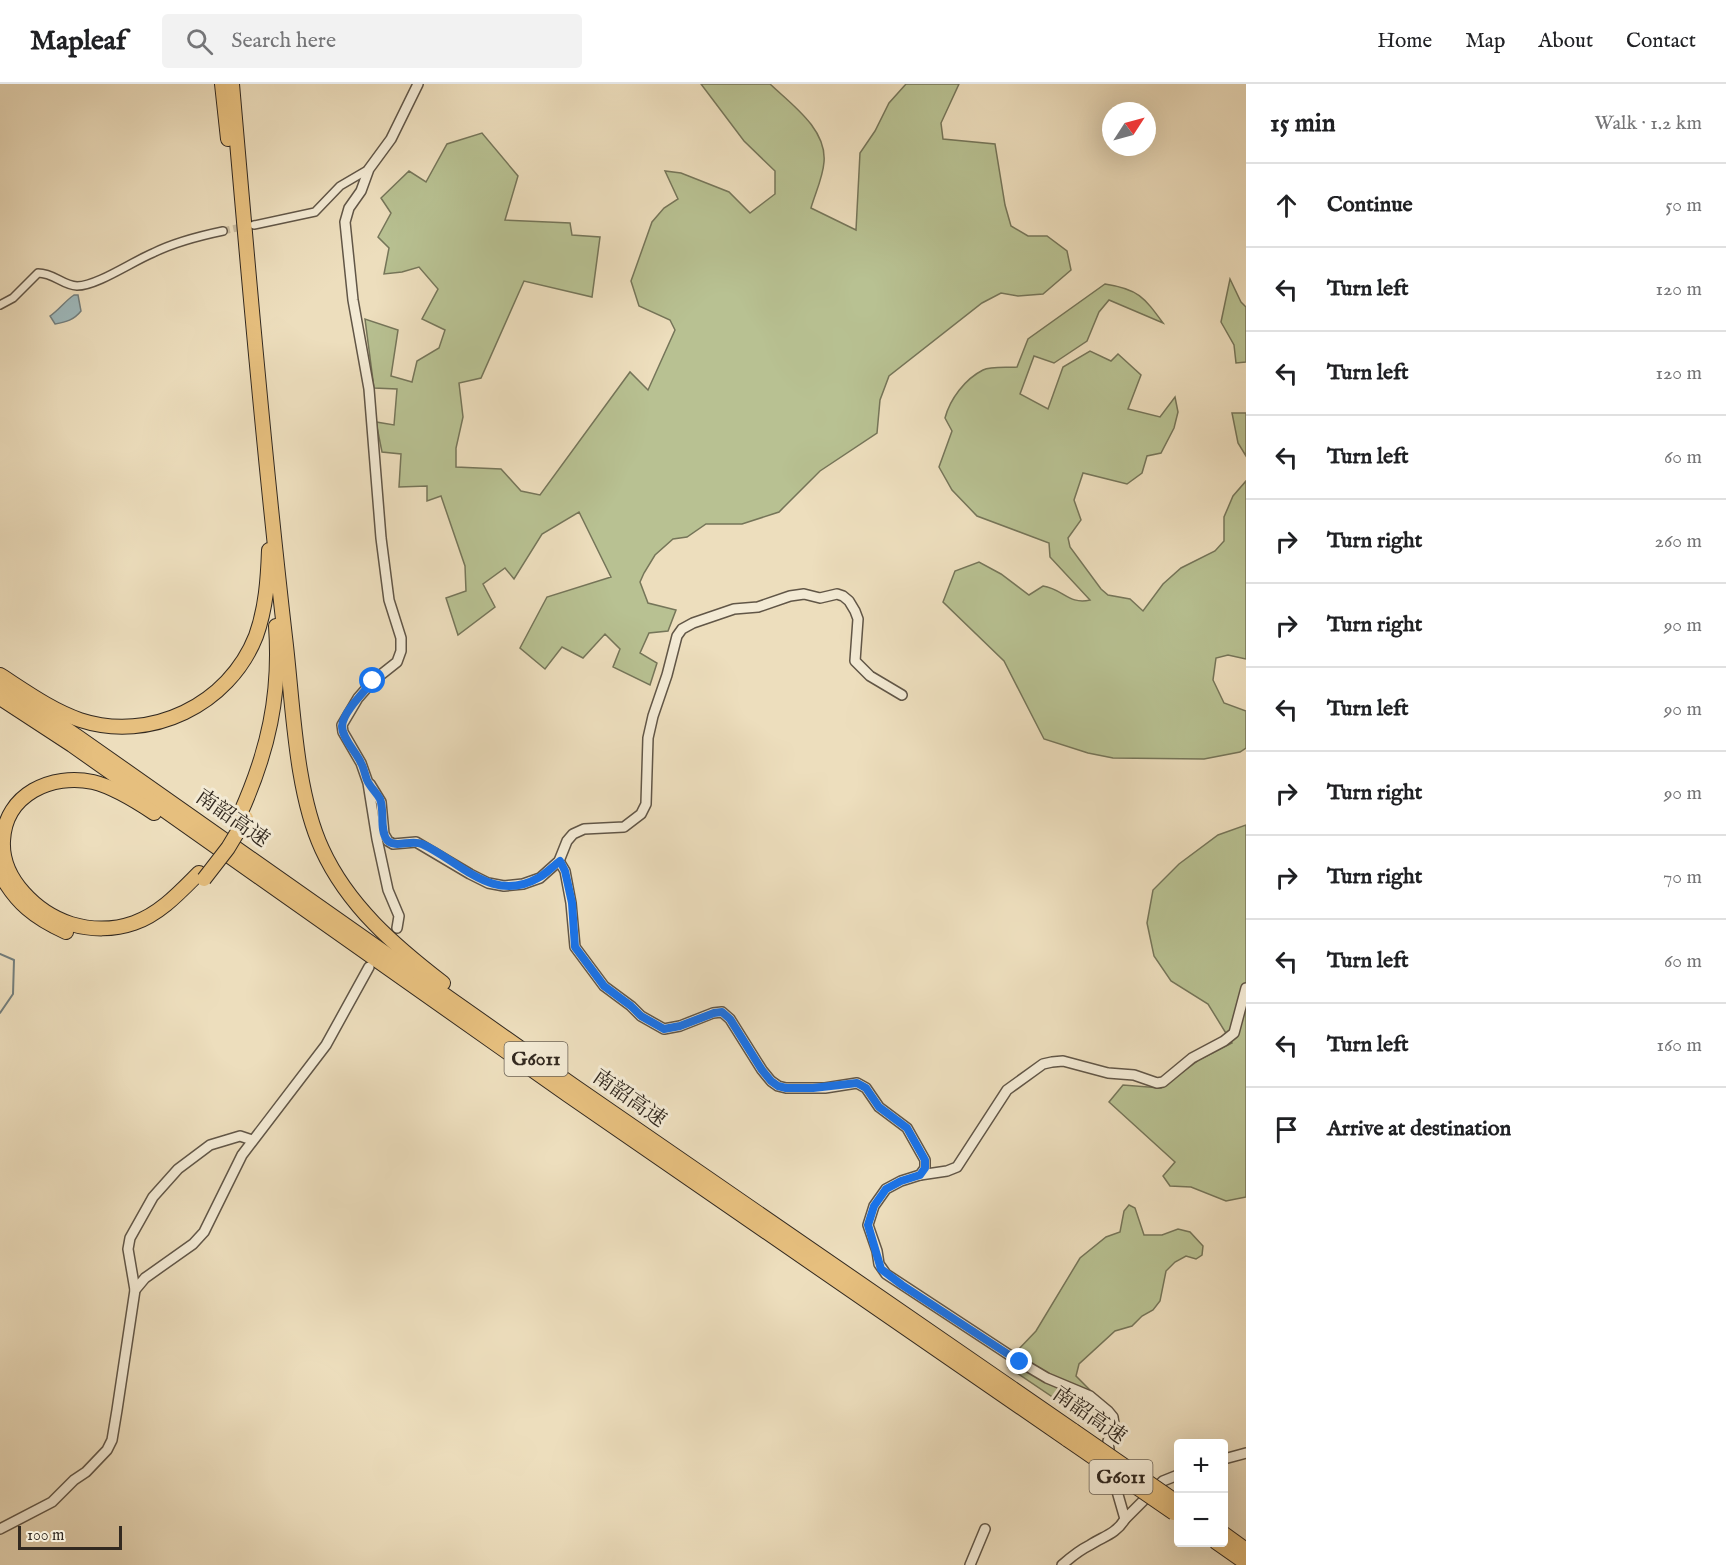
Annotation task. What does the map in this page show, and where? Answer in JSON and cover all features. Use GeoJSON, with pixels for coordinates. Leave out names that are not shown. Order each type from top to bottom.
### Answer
{"type":"FeatureCollection","features":[{"type":"Feature","properties":{"kind":"highway"},"geometry":{"type":"LineString","coordinates":[[222,84],[269,530],[276,634],[275,699],[263,757],[243,816]]}},
{"type":"Feature","properties":{"kind":"highway"},"geometry":{"type":"LineString","coordinates":[[232,84],[298,757],[310,813],[322,849],[344,888],[392,942],[574,1086]]}},
{"type":"Feature","properties":{"kind":"highway"},"geometry":{"type":"LineString","coordinates":[[0,675],[42,701],[79,719],[105,726],[135,727],[163,722],[186,712],[223,687],[248,653],[263,612],[267,590],[269,530]]}},
{"type":"Feature","properties":{"kind":"highway"},"geometry":{"type":"LineString","coordinates":[[0,873],[15,897],[43,922],[66,932],[89,936],[113,937],[134,932],[151,924],[182,901],[243,816],[264,778],[279,722],[284,681],[285,634]]}},
{"type":"Feature","properties":{"kind":"highway","name":"南韶高速"},"geometry":{"type":"LineString","coordinates":[[0,684],[78,736],[1071,1436]]}},
{"type":"Feature","properties":{"kind":"highway","name":"南韶高速"},"geometry":{"type":"LineString","coordinates":[[0,698],[72,745],[559,1089],[1174,1507]]}},
{"type":"Feature","properties":{"kind":"highway"},"geometry":{"type":"LineString","coordinates":[[202,876],[156,911],[137,922],[118,928],[94,928],[71,924],[49,914],[28,898],[14,880],[6,861],[2,842],[12,810],[22,798],[37,788],[52,782],[71,780],[94,783],[118,792],[149,810],[289,904],[344,937]]}},
{"type":"Feature","properties":{"kind":"highway"},"geometry":{"type":"LineString","coordinates":[[1228,1537],[1246,1550]]}},
{"type":"Feature","properties":{"kind":"highway"},"geometry":{"type":"LineString","coordinates":[[1223,1547],[1246,1563]]}},
{"type":"Feature","properties":{"kind":"street"},"geometry":{"type":"LineString","coordinates":[[397,928],[399,916],[388,890],[368,783],[361,763],[343,732],[342,725],[358,698],[373,681],[397,662],[401,644],[389,600],[381,538],[369,389],[353,300],[345,222],[349,208],[361,191],[369,169],[391,139],[418,84]]}},
{"type":"Feature","properties":{"kind":"street"},"geometry":{"type":"LineString","coordinates":[[254,225],[315,212],[339,186],[369,169]]}},
{"type":"Feature","properties":{"kind":"street"},"geometry":{"type":"LineString","coordinates":[[0,304],[13,298],[38,273],[48,273],[67,284],[78,286],[115,272],[167,246],[223,231]]}},
{"type":"Feature","properties":{"kind":"street"},"geometry":{"type":"LineString","coordinates":[[368,783],[375,789],[381,802],[384,834],[388,841],[393,844],[416,842],[488,882],[504,886],[523,884],[540,878],[560,861],[567,841],[573,834],[584,829],[624,827],[640,814],[646,804],[648,747],[653,716],[677,636],[682,629],[693,623],[734,609],[758,608],[790,596],[804,594],[820,598],[837,594],[843,596],[855,611],[858,619],[855,661],[870,676],[902,695]]}},
{"type":"Feature","properties":{"kind":"street"},"geometry":{"type":"LineString","coordinates":[[560,861],[565,871],[572,903],[575,947],[604,986],[641,1016],[664,1029],[722,1012],[730,1019],[762,1070],[778,1086],[813,1088],[857,1083],[866,1088],[879,1107],[907,1128],[925,1160],[925,1168],[920,1175]]}},
{"type":"Feature","properties":{"kind":"street"},"geometry":{"type":"LineString","coordinates":[[135,1290],[145,1278],[193,1244],[204,1232],[230,1176],[252,1140],[326,1045],[369,967]]}},
{"type":"Feature","properties":{"kind":"street"},"geometry":{"type":"LineString","coordinates":[[1125,1519],[1112,1474],[1108,1441],[1114,1424],[1113,1417],[1108,1411],[1090,1396],[1047,1378],[1020,1362],[881,1269],[868,1225],[874,1206],[886,1189],[920,1175],[957,1167],[1007,1090],[1043,1064],[1063,1061],[1108,1073],[1134,1075],[1157,1083],[1163,1082],[1192,1058],[1234,1033],[1246,988]]}},
{"type":"Feature","properties":{"kind":"street"},"geometry":{"type":"LineString","coordinates":[[0,1529],[52,1502],[92,1466],[107,1450],[112,1440],[135,1290],[128,1249],[130,1238],[153,1197],[178,1169],[210,1145],[240,1137],[252,1140]]}},
{"type":"Feature","properties":{"kind":"street"},"geometry":{"type":"LineString","coordinates":[[1228,1458],[1246,1453]]}},
{"type":"Feature","properties":{"kind":"street"},"geometry":{"type":"LineString","coordinates":[[1062,1565],[1082,1549],[1114,1533],[1163,1481],[1174,1477]]}},
{"type":"Feature","properties":{"kind":"street"},"geometry":{"type":"LineString","coordinates":[[970,1565],[985,1529]]}},
{"type":"Feature","properties":{"kind":"green space"},"geometry":{"type":"Polygon","coordinates":[[[701,84],[770,84],[797,109],[814,128],[823,150],[822,174],[811,208],[856,230],[860,153],[875,131],[889,103],[906,84],[959,84],[941,123],[943,139],[995,144],[1005,205],[1011,226],[1028,236],[1047,236],[1067,251],[1071,270],[1043,294],[1018,296],[1001,293],[982,303],[889,376],[880,400],[877,433],[820,471],[779,512],[742,524],[706,524],[687,537],[673,539],[655,555],[640,582],[648,603],[676,610],[668,631],[649,633],[640,653],[657,663],[650,685],[613,667],[620,649],[605,634],[583,658],[562,647],[545,669],[520,648],[547,597],[611,577],[579,512],[542,534],[514,579],[505,568],[483,584],[495,607],[458,635],[446,598],[466,591],[465,566],[441,496],[427,501],[427,486],[399,487],[401,454],[382,452],[376,422],[394,425],[397,389],[374,388],[365,319],[398,330],[391,376],[412,382],[417,361],[439,348],[445,330],[422,319],[438,289],[419,267],[384,274],[389,248],[378,237],[391,213],[381,198],[409,171],[426,182],[447,144],[482,133],[518,176],[505,220],[570,223],[572,235],[600,237],[592,297],[524,281],[481,378],[459,383],[463,417],[456,448],[456,467],[501,469],[521,491],[540,495],[630,372],[648,390],[675,330],[670,320],[639,306],[631,281],[652,222],[664,208],[678,199],[665,171],[681,173],[729,192],[750,213],[775,194],[775,171],[744,141],[701,84]]]}},
{"type":"Feature","properties":{"kind":"green space"},"geometry":{"type":"Polygon","coordinates":[[[1230,279],[1241,302],[1246,307],[1246,362],[1236,363],[1234,345],[1221,322],[1230,279]]]}},
{"type":"Feature","properties":{"kind":"green space"},"geometry":{"type":"Polygon","coordinates":[[[1105,284],[1125,289],[1139,296],[1163,323],[1109,300],[1099,312],[1087,341],[1054,363],[1034,356],[1020,394],[1048,409],[1063,367],[1090,351],[1111,361],[1118,354],[1141,375],[1128,409],[1160,417],[1175,397],[1178,412],[1174,428],[1161,453],[1147,456],[1142,473],[1127,484],[1083,473],[1074,500],[1081,520],[1068,538],[1070,547],[1101,589],[1108,595],[1130,599],[1143,611],[1163,584],[1181,568],[1215,551],[1224,541],[1224,517],[1233,496],[1246,481],[1246,659],[1228,655],[1216,658],[1213,680],[1224,703],[1246,711],[1246,748],[1240,752],[1204,759],[1113,758],[1088,753],[1044,739],[1004,661],[943,602],[955,571],[979,562],[1001,574],[1029,595],[1043,586],[1056,590],[1071,599],[1090,600],[1050,557],[1049,543],[977,516],[952,490],[939,467],[952,431],[945,418],[964,384],[986,369],[1017,367],[1028,339],[1105,284]]]}},
{"type":"Feature","properties":{"kind":"green space"},"geometry":{"type":"Polygon","coordinates":[[[1232,413],[1246,413],[1246,456],[1238,443],[1232,413]]]}},
{"type":"Feature","properties":{"kind":"green space"},"geometry":{"type":"Polygon","coordinates":[[[1246,825],[1246,1197],[1226,1201],[1191,1187],[1170,1186],[1163,1176],[1175,1162],[1109,1102],[1123,1085],[1161,1088],[1199,1060],[1232,1043],[1208,1004],[1171,981],[1154,956],[1147,923],[1153,890],[1179,864],[1218,835],[1246,825]]]}},
{"type":"Feature","properties":{"kind":"green space"},"geometry":{"type":"Polygon","coordinates":[[[1129,1205],[1135,1208],[1144,1235],[1162,1235],[1178,1229],[1190,1232],[1203,1246],[1202,1255],[1196,1259],[1186,1256],[1175,1262],[1166,1271],[1160,1301],[1153,1310],[1142,1316],[1132,1326],[1115,1331],[1079,1364],[1076,1376],[1103,1403],[1091,1423],[1008,1367],[1017,1351],[1036,1331],[1080,1258],[1106,1237],[1120,1232],[1124,1211],[1129,1205]]]}},
{"type":"Feature","properties":{"kind":"water"},"geometry":{"type":"Polygon","coordinates":[[[74,295],[78,295],[81,311],[70,320],[55,324],[50,316],[74,295]]]}},
{"type":"Feature","properties":{"kind":"waterway"},"geometry":{"type":"LineString","coordinates":[[0,954],[14,960],[13,994],[0,1013]]}},
{"type":"Feature","properties":{"kind":"tunnel"},"geometry":{"type":"LineString","coordinates":[[223,231],[246,226]]}},
{"type":"Feature","properties":{"kind":"route"},"geometry":{"type":"LineString","coordinates":[[373,681],[358,698],[342,725],[343,732],[361,763],[368,783],[375,789],[381,802],[384,834],[388,841],[393,844],[416,842],[470,874],[504,886],[523,884],[540,878],[560,861],[565,871],[572,903],[575,947],[604,986],[641,1016],[664,1029],[722,1012],[730,1019],[762,1070],[778,1086],[825,1088],[857,1083],[866,1088],[879,1107],[907,1128],[925,1160],[925,1168],[920,1175],[886,1189],[874,1206],[868,1225],[881,1269],[1020,1362]]}}]}
